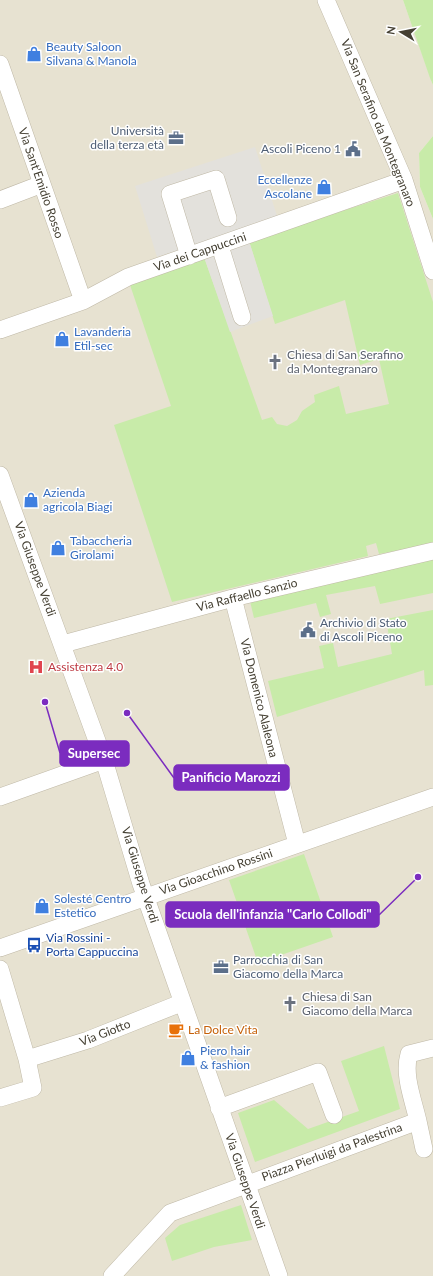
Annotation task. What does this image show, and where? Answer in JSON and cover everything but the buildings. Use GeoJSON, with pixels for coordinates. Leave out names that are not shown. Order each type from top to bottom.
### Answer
{"type":"FeatureCollection","features":[{"type":"Feature","properties":{"kind":"street","name":"Via San Serafino da Montegranaro"},"geometry":{"type":"LineString","coordinates":[[326,0],[404,180],[433,271]]}},
{"type":"Feature","properties":{"kind":"street","name":"Via Sant'Emidio Rosso"},"geometry":{"type":"LineString","coordinates":[[0,64],[83,301]]}},
{"type":"Feature","properties":{"kind":"street"},"geometry":{"type":"LineString","coordinates":[[189,256],[170,194],[216,179],[228,218]]}},
{"type":"Feature","properties":{"kind":"street","name":"Via dei Cappuccini"},"geometry":{"type":"LineString","coordinates":[[0,330],[83,301],[128,277],[404,180]]}},
{"type":"Feature","properties":{"kind":"street"},"geometry":{"type":"LineString","coordinates":[[0,200],[42,184]]}},
{"type":"Feature","properties":{"kind":"street"},"geometry":{"type":"LineString","coordinates":[[227,243],[242,317]]}},
{"type":"Feature","properties":{"kind":"street","name":"Via Giuseppe Verdi"},"geometry":{"type":"LineString","coordinates":[[0,475],[63,644],[104,760],[145,897],[181,1003],[279,1276]]}},
{"type":"Feature","properties":{"kind":"street","name":"Via Raffaello Sanzio"},"geometry":{"type":"LineString","coordinates":[[63,644],[233,598],[433,551]]}},
{"type":"Feature","properties":{"kind":"street","name":"Via Domenico Alaleona"},"geometry":{"type":"LineString","coordinates":[[233,598],[297,844]]}},
{"type":"Feature","properties":{"kind":"street"},"geometry":{"type":"LineString","coordinates":[[0,797],[104,760]]}},
{"type":"Feature","properties":{"kind":"street","name":"Via Gioacchino Rossini"},"geometry":{"type":"LineString","coordinates":[[0,948],[433,797]]}},
{"type":"Feature","properties":{"kind":"street"},"geometry":{"type":"LineString","coordinates":[[0,969],[7,1020],[27,1059],[33,1088],[0,1098]]}},
{"type":"Feature","properties":{"kind":"street","name":"Via Giotto"},"geometry":{"type":"LineString","coordinates":[[27,1059],[88,1040],[181,1003]]}},
{"type":"Feature","properties":{"kind":"street","name":"Piazza Pierluigi da Palestrina"},"geometry":{"type":"LineString","coordinates":[[424,1149],[407,1076],[407,1062],[409,1054],[433,1048]]}},
{"type":"Feature","properties":{"kind":"street"},"geometry":{"type":"LineString","coordinates":[[219,1108],[318,1072],[334,1115]]}},
{"type":"Feature","properties":{"kind":"street","name":"Piazza Pierluigi da Palestrina"},"geometry":{"type":"LineString","coordinates":[[112,1276],[170,1213],[235,1189],[246,1183],[418,1121]]}},
{"type":"Feature","properties":{"kind":"shaded area"},"geometry":{"type":"Polygon","coordinates":[[[0,0],[403,0],[433,85],[433,136],[419,153],[420,187],[433,219],[433,1276],[0,1276],[0,0]]]}},
{"type":"Feature","properties":{"kind":"shaded area"},"geometry":{"type":"Polygon","coordinates":[[[255,147],[278,219],[157,257],[135,186],[255,147]]]}},
{"type":"Feature","properties":{"kind":"shaded area"},"geometry":{"type":"Polygon","coordinates":[[[249,241],[273,316],[230,332],[204,257],[249,241]]]}},
{"type":"Feature","properties":{"kind":"green space"},"geometry":{"type":"Polygon","coordinates":[[[403,0],[433,0],[433,85],[430,78],[403,0]]]}},
{"type":"Feature","properties":{"kind":"green space"},"geometry":{"type":"Polygon","coordinates":[[[433,136],[433,219],[420,187],[419,153],[433,136]]]}},
{"type":"Feature","properties":{"kind":"green space"},"geometry":{"type":"Polygon","coordinates":[[[398,193],[433,302],[433,544],[379,554],[376,543],[366,546],[368,556],[172,602],[114,425],[171,406],[129,282],[204,257],[262,420],[272,417],[277,424],[287,426],[297,420],[302,411],[315,402],[314,395],[339,386],[346,414],[389,404],[379,359],[360,365],[345,300],[275,324],[249,241],[398,193]]]}},
{"type":"Feature","properties":{"kind":"green space"},"geometry":{"type":"Polygon","coordinates":[[[433,558],[433,593],[380,604],[375,586],[326,595],[331,614],[320,617],[316,603],[254,618],[249,597],[433,558]]]}},
{"type":"Feature","properties":{"kind":"green space"},"geometry":{"type":"Polygon","coordinates":[[[433,610],[433,685],[425,686],[424,670],[277,717],[268,681],[324,668],[319,646],[333,643],[338,667],[392,654],[386,619],[433,610]]]}},
{"type":"Feature","properties":{"kind":"green space"},"geometry":{"type":"Polygon","coordinates":[[[304,854],[333,937],[258,963],[229,880],[304,854]]]}},
{"type":"Feature","properties":{"kind":"green space"},"geometry":{"type":"Polygon","coordinates":[[[384,1046],[400,1109],[255,1162],[238,1113],[274,1100],[308,1129],[359,1111],[341,1061],[384,1046]]]}},
{"type":"Feature","properties":{"kind":"green space"},"geometry":{"type":"Polygon","coordinates":[[[241,1205],[252,1240],[214,1247],[172,1261],[165,1238],[180,1225],[241,1205]]]}},
{"type":"Feature","properties":{"kind":"place","name":"Beauty Saloon Silvana & Manola"},"geometry":{"type":"Point","coordinates":[34,54]}},
{"type":"Feature","properties":{"kind":"place","name":"Università della terza età"},"geometry":{"type":"Point","coordinates":[176,138]}},
{"type":"Feature","properties":{"kind":"place","name":"Ascoli Piceno 1"},"geometry":{"type":"Point","coordinates":[353,149]}},
{"type":"Feature","properties":{"kind":"place","name":"Eccellenze Ascolane"},"geometry":{"type":"Point","coordinates":[324,187]}},
{"type":"Feature","properties":{"kind":"place","name":"Lavanderia Etil-sec"},"geometry":{"type":"Point","coordinates":[62,339]}},
{"type":"Feature","properties":{"kind":"place","name":"Chiesa di San Serafino da Montegranaro"},"geometry":{"type":"Point","coordinates":[275,362]}},
{"type":"Feature","properties":{"kind":"place","name":"Azienda agricola Biagi"},"geometry":{"type":"Point","coordinates":[31,500]}},
{"type":"Feature","properties":{"kind":"place","name":"Tabaccheria Girolami"},"geometry":{"type":"Point","coordinates":[58,548]}},
{"type":"Feature","properties":{"kind":"place","name":"Archivio di Stato di Ascoli Piceno"},"geometry":{"type":"Point","coordinates":[308,630]}},
{"type":"Feature","properties":{"kind":"place","name":"Assistenza 4.0"},"geometry":{"type":"Point","coordinates":[36,667]}},
{"type":"Feature","properties":{"kind":"place","name":"Supersec"},"geometry":{"type":"Point","coordinates":[45,702]}},
{"type":"Feature","properties":{"kind":"place","name":"Panificio Marozzi"},"geometry":{"type":"Point","coordinates":[127,713]}},
{"type":"Feature","properties":{"kind":"place","name":"Scuola dell'infanzia \"Carlo Collodi\""},"geometry":{"type":"Point","coordinates":[418,877]}},
{"type":"Feature","properties":{"kind":"place","name":"Solesté Centro Estetico"},"geometry":{"type":"Point","coordinates":[42,906]}},
{"type":"Feature","properties":{"kind":"place","name":"Via Rossini - Porta Cappuccina"},"geometry":{"type":"Point","coordinates":[34,945]}},
{"type":"Feature","properties":{"kind":"place","name":"Parrocchia di San Giacomo della Marca"},"geometry":{"type":"Point","coordinates":[221,967]}},
{"type":"Feature","properties":{"kind":"place","name":"Chiesa di San Giacomo della Marca"},"geometry":{"type":"Point","coordinates":[290,1004]}},
{"type":"Feature","properties":{"kind":"place","name":"La Dolce Vita"},"geometry":{"type":"Point","coordinates":[176,1030]}},
{"type":"Feature","properties":{"kind":"place","name":"Piero hair & fashion"},"geometry":{"type":"Point","coordinates":[188,1058]}}]}
